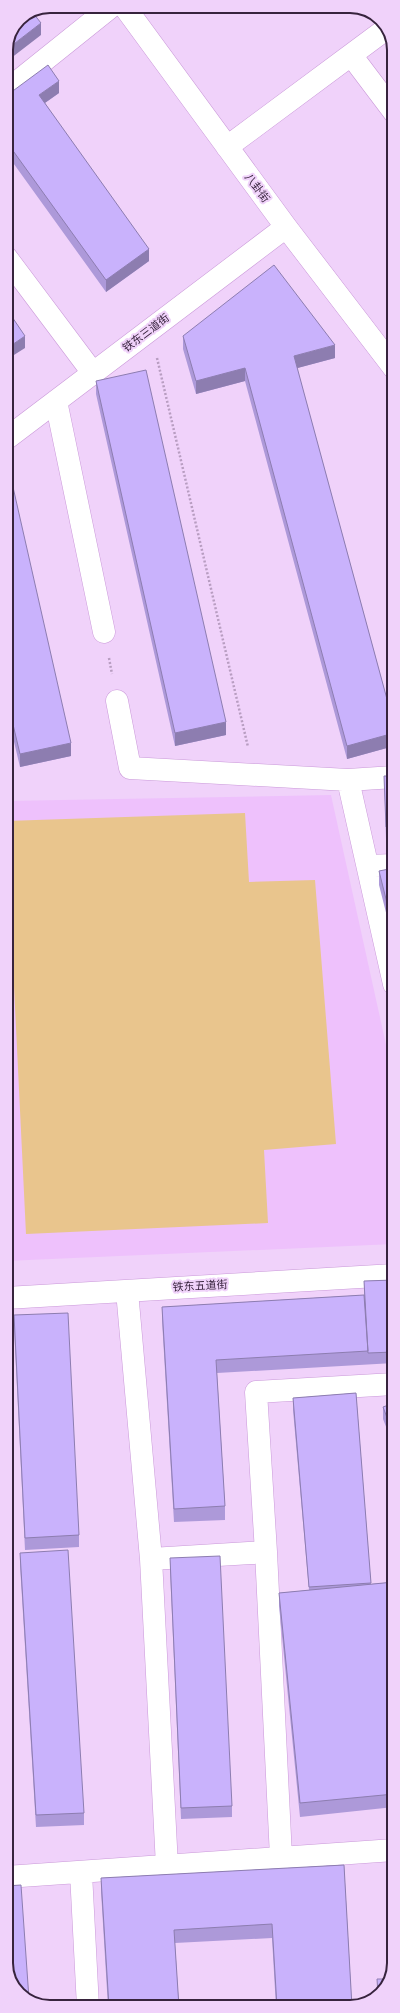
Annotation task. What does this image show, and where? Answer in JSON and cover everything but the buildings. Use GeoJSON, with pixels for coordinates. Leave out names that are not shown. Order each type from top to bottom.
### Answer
{"type":"FeatureCollection","features":[{"type":"Feature","properties":{"kind":"street"},"geometry":{"type":"LineString","coordinates":[[13,85],[103,13]]}},
{"type":"Feature","properties":{"kind":"street","name":"八卦街"},"geometry":{"type":"LineString","coordinates":[[129,13],[227,147],[387,359]]}},
{"type":"Feature","properties":{"kind":"street"},"geometry":{"type":"LineString","coordinates":[[227,147],[382,32]]}},
{"type":"Feature","properties":{"kind":"street"},"geometry":{"type":"LineString","coordinates":[[351,55],[387,103]]}},
{"type":"Feature","properties":{"kind":"street","name":"铁东三道街"},"geometry":{"type":"LineString","coordinates":[[13,434],[286,226]]}},
{"type":"Feature","properties":{"kind":"street"},"geometry":{"type":"LineString","coordinates":[[13,266],[93,373]]}},
{"type":"Feature","properties":{"kind":"street"},"geometry":{"type":"LineString","coordinates":[[56,401],[104,632]]}},
{"type":"Feature","properties":{"kind":"street"},"geometry":{"type":"LineString","coordinates":[[118,701],[130,768],[348,780],[387,777]]}},
{"type":"Feature","properties":{"kind":"street"},"geometry":{"type":"LineString","coordinates":[[348,780],[387,952]]}},
{"type":"Feature","properties":{"kind":"street"},"geometry":{"type":"LineString","coordinates":[[368,866],[387,865]]}},
{"type":"Feature","properties":{"kind":"street","name":"铁东五道街"},"geometry":{"type":"LineString","coordinates":[[13,1298],[387,1275]]}},
{"type":"Feature","properties":{"kind":"street"},"geometry":{"type":"LineString","coordinates":[[127,1291],[151,1559],[167,1866]]}},
{"type":"Feature","properties":{"kind":"street"},"geometry":{"type":"LineString","coordinates":[[281,1858],[266,1552],[256,1392],[387,1384]]}},
{"type":"Feature","properties":{"kind":"street"},"geometry":{"type":"LineString","coordinates":[[151,1559],[266,1552]]}},
{"type":"Feature","properties":{"kind":"street"},"geometry":{"type":"LineString","coordinates":[[13,1877],[387,1850]]}},
{"type":"Feature","properties":{"kind":"street"},"geometry":{"type":"LineString","coordinates":[[81,1872],[88,2000]]}},
{"type":"Feature","properties":{"kind":"path"},"geometry":{"type":"LineString","coordinates":[[150,330],[254,775]]}},
{"type":"Feature","properties":{"kind":"path"},"geometry":{"type":"LineString","coordinates":[[104,632],[118,701]]}},
{"type":"Feature","properties":{"kind":"shaded area"},"geometry":{"type":"Polygon","coordinates":[[[331,795],[387,1049],[387,1244],[13,1261],[13,801],[331,795]]]}},
{"type":"Feature","properties":{"kind":"shaded area"},"geometry":{"type":"Polygon","coordinates":[[[245,813],[249,882],[315,880],[336,1144],[264,1150],[268,1223],[26,1234],[13,966],[13,821],[245,813]]]}}]}
